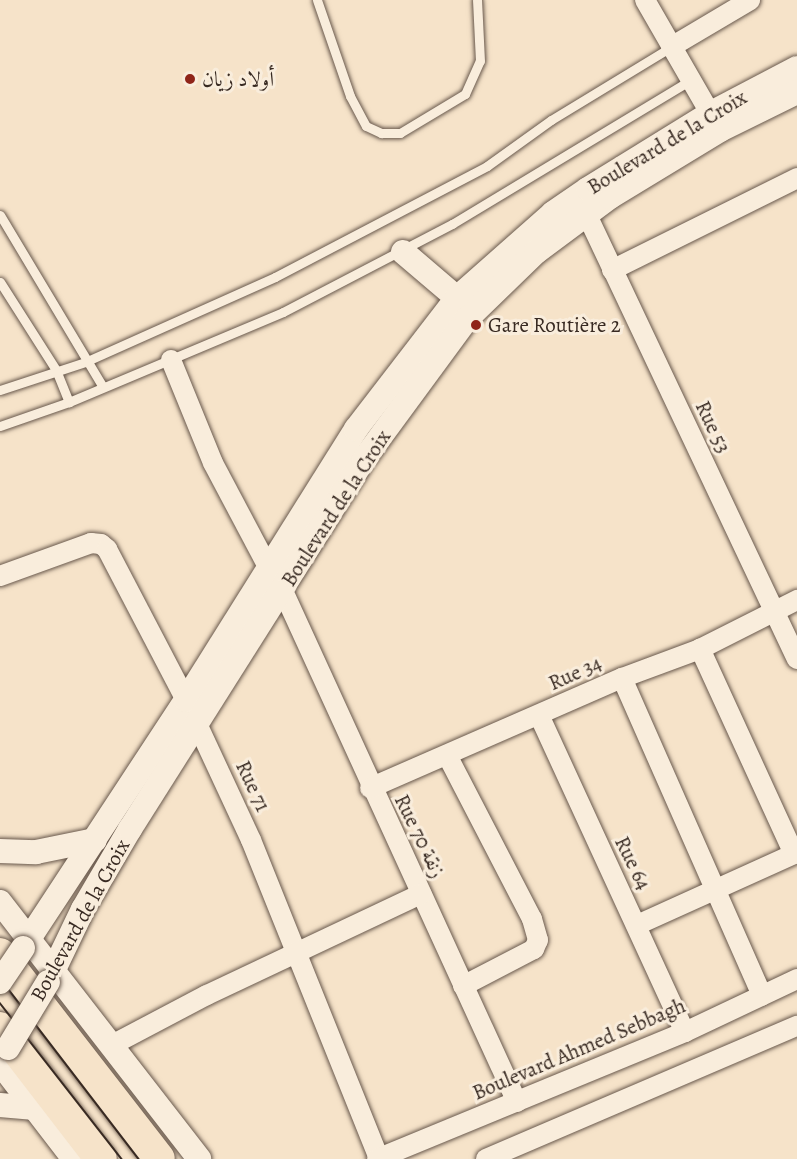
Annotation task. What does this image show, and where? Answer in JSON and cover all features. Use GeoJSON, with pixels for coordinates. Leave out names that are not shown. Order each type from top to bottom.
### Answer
{"type":"FeatureCollection","features":[{"type":"Feature","properties":{"kind":"highway"},"geometry":{"type":"LineString","coordinates":[[18,947],[159,1159]]}},
{"type":"Feature","properties":{"kind":"highway"},"geometry":{"type":"LineString","coordinates":[[2,1050],[101,1159]]}},
{"type":"Feature","properties":{"kind":"street"},"geometry":{"type":"LineString","coordinates":[[645,0],[716,122]]}},
{"type":"Feature","properties":{"kind":"street"},"geometry":{"type":"LineString","coordinates":[[671,47],[750,0]]}},
{"type":"Feature","properties":{"kind":"street","name":"Boulevard de la Croix"},"geometry":{"type":"LineString","coordinates":[[2,1050],[51,976],[118,849],[283,591],[364,459],[467,319],[536,252],[716,122],[797,68]]}},
{"type":"Feature","properties":{"kind":"street","name":"Boulevard de la Croix"},"geometry":{"type":"LineString","coordinates":[[0,982],[18,947],[95,840],[356,429],[457,298],[553,213],[716,122],[797,92]]}},
{"type":"Feature","properties":{"kind":"street"},"geometry":{"type":"LineString","coordinates":[[612,270],[797,178]]}},
{"type":"Feature","properties":{"kind":"street","name":"Rue 53"},"geometry":{"type":"LineString","coordinates":[[586,215],[797,659]]}},
{"type":"Feature","properties":{"kind":"street"},"geometry":{"type":"LineString","coordinates":[[403,252],[457,298]]}},
{"type":"Feature","properties":{"kind":"street"},"geometry":{"type":"LineString","coordinates":[[171,360],[213,463],[268,567]]}},
{"type":"Feature","properties":{"kind":"street","name":"Rue 71"},"geometry":{"type":"LineString","coordinates":[[0,576],[92,543],[105,546],[197,723],[298,954],[378,1159]]}},
{"type":"Feature","properties":{"kind":"street","name":"Rue 70 زنقة"},"geometry":{"type":"LineString","coordinates":[[283,591],[370,788],[422,894],[517,1102]]}},
{"type":"Feature","properties":{"kind":"street","name":"Rue 34"},"geometry":{"type":"LineString","coordinates":[[370,788],[622,678],[700,649],[797,600]]}},
{"type":"Feature","properties":{"kind":"street"},"geometry":{"type":"LineString","coordinates":[[637,925],[794,854],[700,649]]}},
{"type":"Feature","properties":{"kind":"street"},"geometry":{"type":"LineString","coordinates":[[622,678],[762,995]]}},
{"type":"Feature","properties":{"kind":"street","name":"Rue 64"},"geometry":{"type":"LineString","coordinates":[[539,715],[685,1032]]}},
{"type":"Feature","properties":{"kind":"street"},"geometry":{"type":"LineString","coordinates":[[447,755],[532,919],[538,940],[534,949],[463,986]]}},
{"type":"Feature","properties":{"kind":"street"},"geometry":{"type":"LineString","coordinates":[[0,851],[36,852],[95,840]]}},
{"type":"Feature","properties":{"kind":"street"},"geometry":{"type":"LineString","coordinates":[[112,1045],[207,994],[298,954],[422,894]]}},
{"type":"Feature","properties":{"kind":"street"},"geometry":{"type":"LineString","coordinates":[[0,902],[18,947],[51,976],[112,1045],[199,1159]]}},
{"type":"Feature","properties":{"kind":"street","name":"Boulevard Ahmed Sebbagh"},"geometry":{"type":"LineString","coordinates":[[378,1159],[685,1032],[797,979]]}},
{"type":"Feature","properties":{"kind":"street"},"geometry":{"type":"LineString","coordinates":[[486,1159],[797,1026]]}},
{"type":"Feature","properties":{"kind":"street"},"geometry":{"type":"LineString","coordinates":[[2,1050],[35,1108],[74,1159]]}},
{"type":"Feature","properties":{"kind":"street"},"geometry":{"type":"LineString","coordinates":[[0,1105],[35,1108]]}},
{"type":"Feature","properties":{"kind":"lane"},"geometry":{"type":"LineString","coordinates":[[317,0],[350,96],[366,126],[381,133],[400,133],[465,94],[480,61],[477,0]]}},
{"type":"Feature","properties":{"kind":"lane"},"geometry":{"type":"LineString","coordinates":[[0,390],[85,362],[275,277],[426,200],[487,166],[551,120],[671,47]]}},
{"type":"Feature","properties":{"kind":"lane"},"geometry":{"type":"LineString","coordinates":[[0,426],[69,402],[283,312],[403,252],[691,80]]}},
{"type":"Feature","properties":{"kind":"lane"},"geometry":{"type":"LineString","coordinates":[[0,215],[85,362],[103,387]]}},
{"type":"Feature","properties":{"kind":"lane"},"geometry":{"type":"LineString","coordinates":[[0,282],[56,370],[69,402]]}},
{"type":"Feature","properties":{"kind":"tram line"},"geometry":{"type":"LineString","coordinates":[[0,978],[139,1159]]}},
{"type":"Feature","properties":{"kind":"tram line"},"geometry":{"type":"LineString","coordinates":[[0,1003],[122,1159]]}},
{"type":"Feature","properties":{"kind":"place","name":"أولاد زيان"},"geometry":{"type":"Point","coordinates":[190,79]}},
{"type":"Feature","properties":{"kind":"place","name":"Gare Routière 2"},"geometry":{"type":"Point","coordinates":[476,325]}}]}
